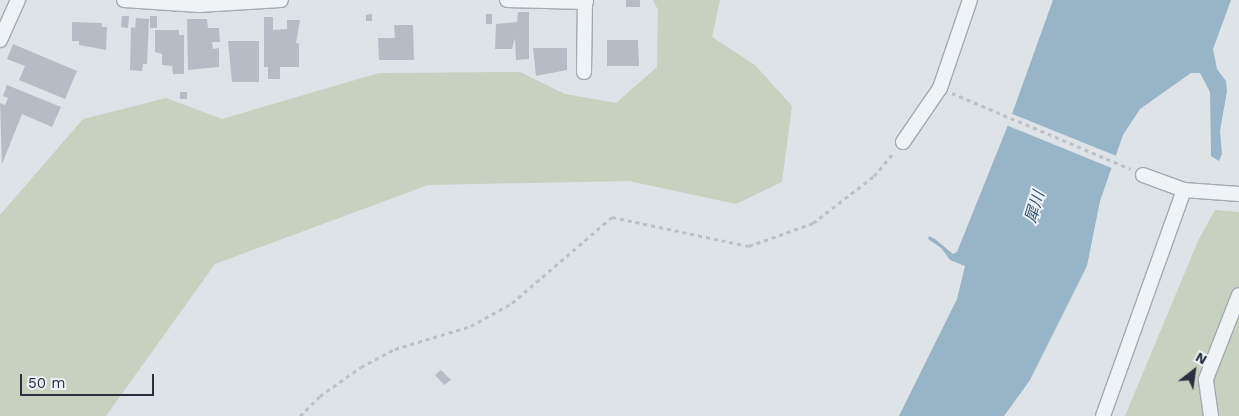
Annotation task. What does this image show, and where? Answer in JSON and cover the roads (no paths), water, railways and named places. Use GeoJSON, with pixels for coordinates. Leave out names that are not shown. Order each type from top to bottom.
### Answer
{"type":"FeatureCollection","features":[{"type":"Feature","properties":{"kind":"street"},"geometry":{"type":"LineString","coordinates":[[0,40],[18,0]]}},
{"type":"Feature","properties":{"kind":"street"},"geometry":{"type":"LineString","coordinates":[[124,0],[169,2],[281,0]]}},
{"type":"Feature","properties":{"kind":"street"},"geometry":{"type":"LineString","coordinates":[[507,0],[586,1],[584,72]]}},
{"type":"Feature","properties":{"kind":"street"},"geometry":{"type":"LineString","coordinates":[[903,142],[940,88],[970,0]]}},
{"type":"Feature","properties":{"kind":"street"},"geometry":{"type":"LineString","coordinates":[[1143,175],[1184,190],[1239,194]]}},
{"type":"Feature","properties":{"kind":"street"},"geometry":{"type":"LineString","coordinates":[[1103,416],[1184,190]]}},
{"type":"Feature","properties":{"kind":"street"},"geometry":{"type":"LineString","coordinates":[[1211,416],[1206,379],[1239,295]]}},
{"type":"Feature","properties":{"kind":"water","name":"犀川"},"geometry":{"type":"Polygon","coordinates":[[[1053,0],[1231,0],[1213,49],[1217,69],[1226,81],[1227,91],[1220,131],[1222,154],[1219,161],[1211,156],[1210,92],[1200,73],[1191,73],[1140,109],[1123,135],[1100,201],[1087,266],[1030,380],[1004,416],[899,416],[957,299],[965,266],[950,260],[941,248],[928,239],[929,236],[953,254],[957,252],[1008,125],[1053,0]]]}}]}
